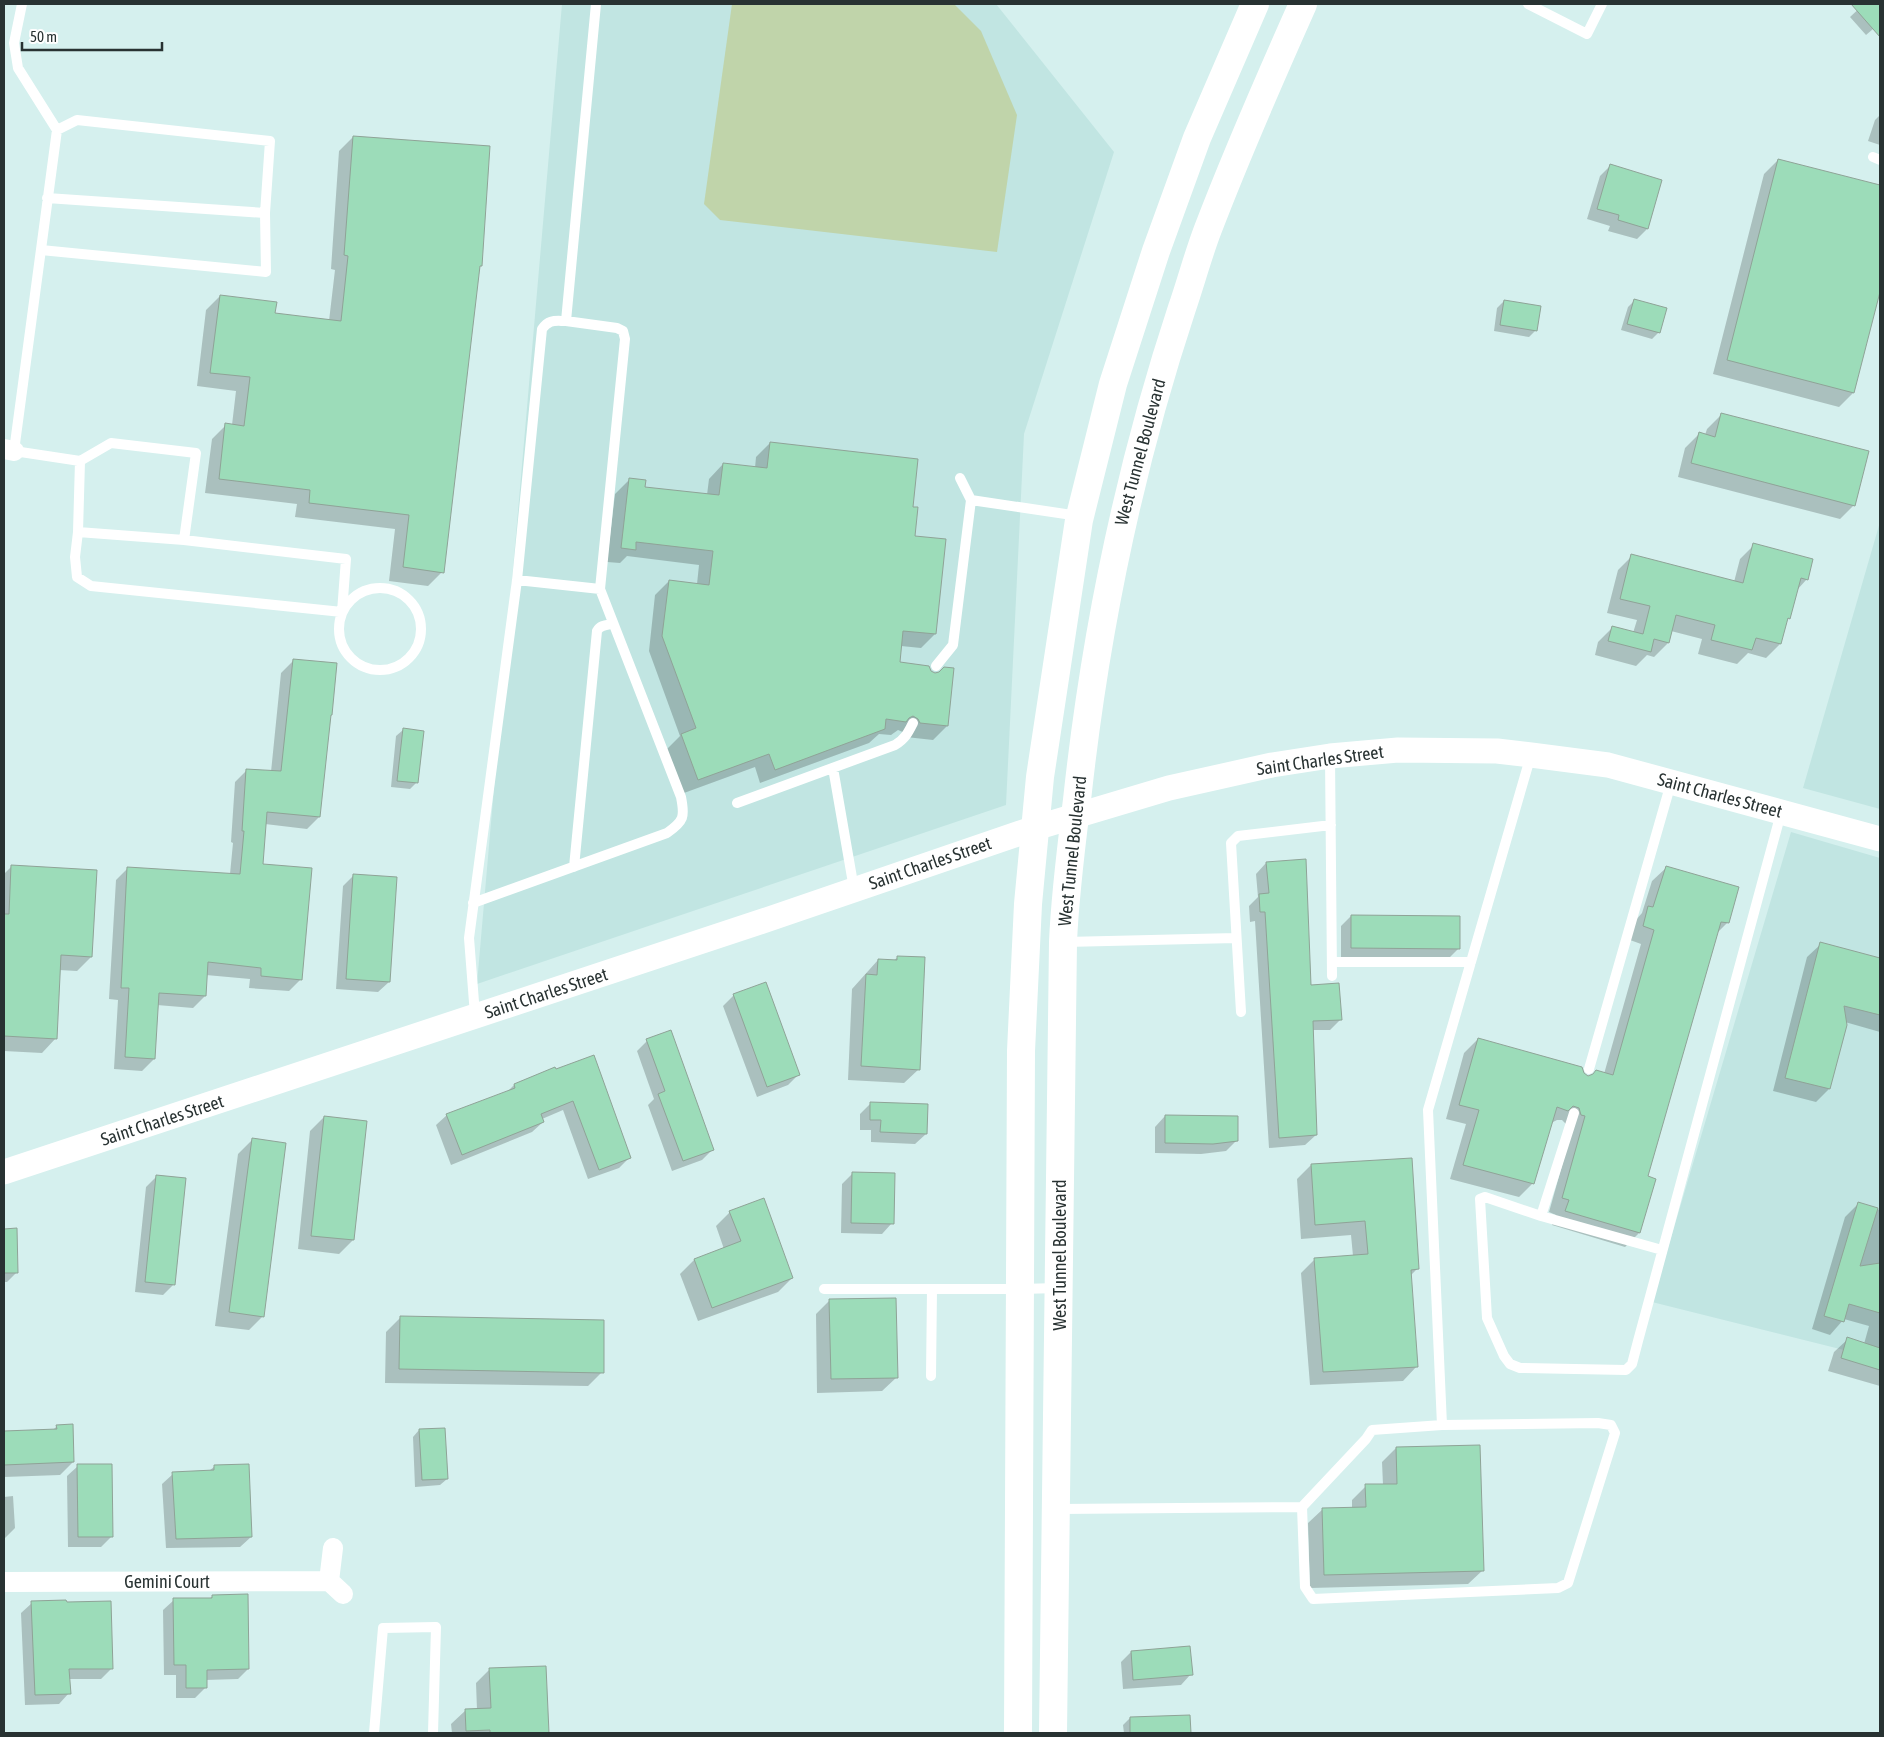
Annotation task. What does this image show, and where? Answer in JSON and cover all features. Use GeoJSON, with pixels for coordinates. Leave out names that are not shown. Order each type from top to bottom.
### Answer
{"type":"FeatureCollection","features":[{"type":"Feature","properties":{"kind":"main road"},"geometry":{"type":"LineString","coordinates":[[1018,1733],[1021,1051],[1028,904],[1040,777],[1080,516],[1114,384],[1156,251],[1197,138],[1254,4]]}},
{"type":"Feature","properties":{"kind":"main road","name":"West Tunnel Boulevard"},"geometry":{"type":"LineString","coordinates":[[1053,1733],[1063,942],[1065,905],[1083,744],[1100,629],[1122,523],[1159,378],[1207,231],[1257,106],[1303,4]]}},
{"type":"Feature","properties":{"kind":"street","name":"Saint Charles Street"},"geometry":{"type":"LineString","coordinates":[[4,1172],[1075,815],[1169,788],[1272,764],[1330,756],[1398,750],[1497,751],[1531,755],[1608,765],[1880,839]]}},
{"type":"Feature","properties":{"kind":"street","name":"Gemini Court"},"geometry":{"type":"LineString","coordinates":[[4,1582],[336,1587],[333,1548]]}},
{"type":"Feature","properties":{"kind":"lane"},"geometry":{"type":"LineString","coordinates":[[22,4],[14,43],[18,68],[57,130],[41,250],[9,450],[80,461],[111,443],[196,452],[184,540]]}},
{"type":"Feature","properties":{"kind":"lane"},"geometry":{"type":"LineString","coordinates":[[566,321],[596,4]]}},
{"type":"Feature","properties":{"kind":"lane"},"geometry":{"type":"LineString","coordinates":[[1528,4],[1587,34],[1602,4]]}},
{"type":"Feature","properties":{"kind":"lane"},"geometry":{"type":"LineString","coordinates":[[41,250],[266,272],[265,213],[270,140],[77,120],[57,130]]}},
{"type":"Feature","properties":{"kind":"lane"},"geometry":{"type":"LineString","coordinates":[[48,198],[265,213]]}},
{"type":"Feature","properties":{"kind":"lane"},"geometry":{"type":"LineString","coordinates":[[473,903],[667,833],[680,823],[684,813],[681,797],[612,624],[600,589],[625,339],[623,332],[617,328],[552,320],[546,323],[542,329],[517,580],[473,903],[469,938],[476,1016]]}},
{"type":"Feature","properties":{"kind":"lane"},"geometry":{"type":"LineString","coordinates":[[80,461],[78,532],[75,557],[78,577],[91,586],[342,612]]}},
{"type":"Feature","properties":{"kind":"lane"},"geometry":{"type":"LineString","coordinates":[[936,666],[953,645],[971,500],[960,478]]}},
{"type":"Feature","properties":{"kind":"lane"},"geometry":{"type":"LineString","coordinates":[[971,500],[1080,516]]}},
{"type":"Feature","properties":{"kind":"lane"},"geometry":{"type":"LineString","coordinates":[[78,532],[184,540],[346,559],[342,612],[339,626],[340,640],[346,653],[356,663],[369,669],[383,670],[396,667],[408,659],[416,647],[420,635],[420,622],[416,610],[408,600],[397,592],[385,589],[372,589],[360,593],[350,601],[342,612]]}},
{"type":"Feature","properties":{"kind":"lane"},"geometry":{"type":"LineString","coordinates":[[517,580],[600,589]]}},
{"type":"Feature","properties":{"kind":"lane"},"geometry":{"type":"LineString","coordinates":[[574,867],[598,631],[604,625],[612,624]]}},
{"type":"Feature","properties":{"kind":"lane"},"geometry":{"type":"LineString","coordinates":[[737,803],[902,741],[913,722]]}},
{"type":"Feature","properties":{"kind":"lane"},"geometry":{"type":"LineString","coordinates":[[1442,1425],[1428,1110],[1531,755]]}},
{"type":"Feature","properties":{"kind":"lane"},"geometry":{"type":"LineString","coordinates":[[1330,756],[1332,976]]}},
{"type":"Feature","properties":{"kind":"lane"},"geometry":{"type":"LineString","coordinates":[[834,768],[854,889]]}},
{"type":"Feature","properties":{"kind":"lane"},"geometry":{"type":"LineString","coordinates":[[1589,1068],[1671,782]]}},
{"type":"Feature","properties":{"kind":"lane"},"geometry":{"type":"LineString","coordinates":[[1662,1250],[1541,1216],[1484,1197],[1480,1199],[1487,1318],[1504,1356],[1510,1364],[1520,1368],[1626,1370],[1632,1364],[1781,812]]}},
{"type":"Feature","properties":{"kind":"lane"},"geometry":{"type":"LineString","coordinates":[[1241,1012],[1231,843],[1238,836],[1331,825]]}},
{"type":"Feature","properties":{"kind":"lane"},"geometry":{"type":"LineString","coordinates":[[1063,942],[1236,938]]}},
{"type":"Feature","properties":{"kind":"lane"},"geometry":{"type":"LineString","coordinates":[[1332,962],[1471,962]]}},
{"type":"Feature","properties":{"kind":"lane"},"geometry":{"type":"LineString","coordinates":[[1541,1216],[1574,1113]]}},
{"type":"Feature","properties":{"kind":"lane"},"geometry":{"type":"LineString","coordinates":[[824,1290],[1020,1290],[1060,1288]]}},
{"type":"Feature","properties":{"kind":"lane"},"geometry":{"type":"LineString","coordinates":[[931,1376],[932,1290]]}},
{"type":"Feature","properties":{"kind":"lane"},"geometry":{"type":"LineString","coordinates":[[1598,1423],[1611,1425],[1615,1432],[1568,1583],[1558,1588],[1313,1599],[1305,1587],[1302,1507],[1366,1439],[1372,1430],[1442,1425],[1598,1423]]}},
{"type":"Feature","properties":{"kind":"lane"},"geometry":{"type":"LineString","coordinates":[[1057,1509],[1302,1507]]}},
{"type":"Feature","properties":{"kind":"lane"},"geometry":{"type":"LineString","coordinates":[[374,1733],[383,1628],[436,1628],[433,1733]]}},
{"type":"Feature","properties":{"kind":"shaded area"},"geometry":{"type":"Polygon","coordinates":[[[562,4],[996,4],[1114,152],[1024,434],[1006,805],[477,984],[562,4]]]}},
{"type":"Feature","properties":{"kind":"shaded area"},"geometry":{"type":"Polygon","coordinates":[[[1880,522],[1880,809],[1803,788],[1880,522]]]}},
{"type":"Feature","properties":{"kind":"shaded area"},"geometry":{"type":"Polygon","coordinates":[[[1791,832],[1880,858],[1880,1359],[1652,1302],[1791,832]]]}},
{"type":"Feature","properties":{"kind":"green space"},"geometry":{"type":"Polygon","coordinates":[[[732,4],[954,4],[981,31],[1017,115],[997,252],[720,220],[704,204],[732,4]]]}},
{"type":"Feature","properties":{"kind":"building"},"geometry":{"type":"Polygon","coordinates":[[[1851,4],[1880,4],[1880,37],[1851,4]]]}},
{"type":"Feature","properties":{"kind":"building"},"geometry":{"type":"Polygon","coordinates":[[[353,136],[490,146],[482,266],[480,266],[444,573],[403,567],[409,515],[309,503],[310,490],[219,479],[225,423],[244,426],[250,377],[210,373],[220,295],[277,302],[275,313],[341,321],[348,256],[344,255],[353,136]]]}},
{"type":"Feature","properties":{"kind":"building"},"geometry":{"type":"Polygon","coordinates":[[[1778,159],[1880,185],[1880,292],[1854,393],[1727,360],[1778,159]]]}},
{"type":"Feature","properties":{"kind":"building"},"geometry":{"type":"Polygon","coordinates":[[[1610,164],[1662,180],[1648,229],[1618,220],[1619,215],[1597,209],[1610,164]]]}},
{"type":"Feature","properties":{"kind":"building"},"geometry":{"type":"Polygon","coordinates":[[[1634,299],[1667,308],[1660,333],[1627,324],[1634,299]]]}},
{"type":"Feature","properties":{"kind":"building"},"geometry":{"type":"Polygon","coordinates":[[[1504,300],[1541,306],[1537,331],[1500,325],[1504,300]]]}},
{"type":"Feature","properties":{"kind":"building"},"geometry":{"type":"Polygon","coordinates":[[[1721,413],[1869,451],[1855,506],[1691,463],[1699,432],[1715,437],[1721,413]]]}},
{"type":"Feature","properties":{"kind":"building"},"geometry":{"type":"Polygon","coordinates":[[[770,442],[918,459],[913,507],[918,507],[915,536],[946,539],[936,634],[903,631],[900,662],[929,666],[931,671],[935,673],[944,667],[954,668],[948,726],[920,723],[913,716],[906,722],[886,719],[885,729],[775,770],[769,754],[698,780],[681,734],[696,728],[662,636],[669,580],[709,585],[713,551],[636,542],[636,550],[621,548],[629,478],[646,480],[645,487],[719,495],[723,463],[767,468],[770,442]]]}},
{"type":"Feature","properties":{"kind":"building"},"geometry":{"type":"Polygon","coordinates":[[[1753,543],[1813,559],[1808,580],[1801,578],[1781,644],[1756,638],[1752,650],[1711,640],[1715,625],[1676,615],[1669,643],[1654,639],[1651,652],[1608,641],[1612,626],[1643,634],[1650,606],[1620,599],[1631,554],[1743,583],[1753,543]]]}},
{"type":"Feature","properties":{"kind":"building"},"geometry":{"type":"Polygon","coordinates":[[[293,659],[337,663],[320,817],[267,812],[263,864],[312,868],[302,980],[261,976],[261,968],[208,962],[206,996],[159,993],[155,1059],[125,1057],[129,988],[121,988],[127,867],[240,874],[244,831],[242,831],[246,769],[281,771],[293,659]]]}},
{"type":"Feature","properties":{"kind":"building"},"geometry":{"type":"Polygon","coordinates":[[[403,728],[424,731],[418,783],[397,781],[403,728]]]}},
{"type":"Feature","properties":{"kind":"building"},"geometry":{"type":"Polygon","coordinates":[[[1306,859],[1311,985],[1339,983],[1342,1020],[1313,1021],[1317,1135],[1279,1138],[1265,912],[1260,912],[1259,894],[1269,893],[1266,862],[1306,859]]]}},
{"type":"Feature","properties":{"kind":"building"},"geometry":{"type":"Polygon","coordinates":[[[11,865],[97,870],[92,957],[61,955],[57,1039],[4,1036],[4,914],[9,914],[11,865]]]}},
{"type":"Feature","properties":{"kind":"building"},"geometry":{"type":"Polygon","coordinates":[[[1666,866],[1739,887],[1729,923],[1721,922],[1648,1176],[1656,1179],[1640,1233],[1565,1211],[1569,1200],[1562,1198],[1585,1116],[1581,1115],[1579,1108],[1573,1106],[1568,1111],[1557,1107],[1534,1184],[1463,1165],[1479,1110],[1459,1105],[1478,1038],[1582,1067],[1584,1073],[1588,1076],[1596,1070],[1613,1075],[1654,930],[1643,926],[1648,906],[1653,907],[1666,866]]]}},
{"type":"Feature","properties":{"kind":"building"},"geometry":{"type":"Polygon","coordinates":[[[353,874],[397,877],[390,982],[346,979],[353,874]]]}},
{"type":"Feature","properties":{"kind":"building"},"geometry":{"type":"Polygon","coordinates":[[[1351,915],[1460,916],[1460,949],[1351,948],[1351,915]]]}},
{"type":"Feature","properties":{"kind":"building"},"geometry":{"type":"Polygon","coordinates":[[[1820,942],[1880,958],[1880,1015],[1844,1006],[1847,1025],[1830,1089],[1785,1078],[1820,942]]]}},
{"type":"Feature","properties":{"kind":"building"},"geometry":{"type":"Polygon","coordinates":[[[897,956],[925,957],[920,1070],[861,1066],[866,974],[877,975],[878,959],[897,960],[897,956]]]}},
{"type":"Feature","properties":{"kind":"building"},"geometry":{"type":"Polygon","coordinates":[[[766,982],[800,1075],[767,1087],[733,994],[766,982]]]}},
{"type":"Feature","properties":{"kind":"building"},"geometry":{"type":"Polygon","coordinates":[[[671,1030],[714,1150],[683,1161],[658,1094],[665,1091],[646,1039],[671,1030]]]}},
{"type":"Feature","properties":{"kind":"building"},"geometry":{"type":"Polygon","coordinates":[[[594,1055],[631,1158],[599,1170],[573,1101],[541,1114],[544,1122],[462,1155],[446,1114],[515,1088],[514,1084],[555,1067],[556,1069],[594,1055]]]}},
{"type":"Feature","properties":{"kind":"building"},"geometry":{"type":"Polygon","coordinates":[[[870,1102],[928,1104],[927,1134],[880,1132],[881,1120],[870,1120],[870,1102]]]}},
{"type":"Feature","properties":{"kind":"building"},"geometry":{"type":"Polygon","coordinates":[[[1165,1115],[1238,1116],[1238,1141],[1213,1144],[1165,1143],[1165,1115]]]}},
{"type":"Feature","properties":{"kind":"building"},"geometry":{"type":"Polygon","coordinates":[[[324,1116],[367,1121],[354,1240],[311,1236],[324,1116]]]}},
{"type":"Feature","properties":{"kind":"building"},"geometry":{"type":"Polygon","coordinates":[[[252,1138],[286,1143],[264,1317],[229,1312],[252,1138]]]}},
{"type":"Feature","properties":{"kind":"building"},"geometry":{"type":"Polygon","coordinates":[[[1412,1158],[1419,1269],[1411,1270],[1418,1367],[1323,1372],[1314,1258],[1368,1254],[1365,1221],[1315,1225],[1311,1164],[1412,1158]]]}},
{"type":"Feature","properties":{"kind":"building"},"geometry":{"type":"Polygon","coordinates":[[[852,1172],[895,1173],[894,1224],[851,1223],[852,1172]]]}},
{"type":"Feature","properties":{"kind":"building"},"geometry":{"type":"Polygon","coordinates":[[[156,1175],[186,1178],[175,1285],[145,1282],[156,1175]]]}},
{"type":"Feature","properties":{"kind":"building"},"geometry":{"type":"Polygon","coordinates":[[[764,1198],[793,1278],[712,1308],[694,1259],[741,1241],[729,1211],[764,1198]]]}},
{"type":"Feature","properties":{"kind":"building"},"geometry":{"type":"Polygon","coordinates":[[[1858,1202],[1878,1208],[1860,1266],[1880,1263],[1880,1313],[1849,1304],[1844,1322],[1824,1316],[1858,1202]]]}},
{"type":"Feature","properties":{"kind":"building"},"geometry":{"type":"Polygon","coordinates":[[[17,1228],[18,1273],[4,1273],[4,1229],[17,1228]]]}},
{"type":"Feature","properties":{"kind":"building"},"geometry":{"type":"Polygon","coordinates":[[[896,1298],[898,1378],[831,1379],[829,1299],[896,1298]]]}},
{"type":"Feature","properties":{"kind":"building"},"geometry":{"type":"Polygon","coordinates":[[[400,1316],[604,1320],[604,1373],[399,1369],[400,1316]]]}},
{"type":"Feature","properties":{"kind":"building"},"geometry":{"type":"Polygon","coordinates":[[[1847,1337],[1880,1348],[1880,1370],[1841,1358],[1847,1337]]]}},
{"type":"Feature","properties":{"kind":"building"},"geometry":{"type":"Polygon","coordinates":[[[73,1424],[74,1462],[4,1465],[4,1431],[57,1429],[56,1425],[73,1424]]]}},
{"type":"Feature","properties":{"kind":"building"},"geometry":{"type":"Polygon","coordinates":[[[445,1428],[448,1479],[422,1480],[419,1429],[445,1428]]]}},
{"type":"Feature","properties":{"kind":"building"},"geometry":{"type":"Polygon","coordinates":[[[1480,1445],[1484,1571],[1324,1575],[1322,1508],[1366,1507],[1365,1484],[1397,1484],[1396,1447],[1480,1445]]]}},
{"type":"Feature","properties":{"kind":"building"},"geometry":{"type":"Polygon","coordinates":[[[77,1464],[112,1464],[113,1537],[78,1537],[77,1464]]]}},
{"type":"Feature","properties":{"kind":"building"},"geometry":{"type":"Polygon","coordinates":[[[249,1464],[252,1537],[176,1539],[172,1472],[214,1470],[214,1465],[249,1464]]]}},
{"type":"Feature","properties":{"kind":"building"},"geometry":{"type":"Polygon","coordinates":[[[248,1594],[249,1669],[207,1670],[207,1688],[186,1688],[186,1665],[174,1665],[173,1598],[212,1598],[212,1595],[248,1594]]]}},
{"type":"Feature","properties":{"kind":"building"},"geometry":{"type":"Polygon","coordinates":[[[66,1600],[67,1602],[111,1601],[113,1669],[69,1669],[71,1694],[35,1695],[31,1601],[66,1600]]]}},
{"type":"Feature","properties":{"kind":"building"},"geometry":{"type":"Polygon","coordinates":[[[1190,1646],[1193,1675],[1133,1680],[1131,1651],[1190,1646]]]}},
{"type":"Feature","properties":{"kind":"building"},"geometry":{"type":"Polygon","coordinates":[[[546,1666],[549,1733],[490,1733],[490,1730],[466,1731],[465,1709],[491,1708],[489,1668],[546,1666]]]}},
{"type":"Feature","properties":{"kind":"building"},"geometry":{"type":"Polygon","coordinates":[[[1190,1715],[1191,1733],[1130,1733],[1130,1717],[1190,1715]]]}}]}
